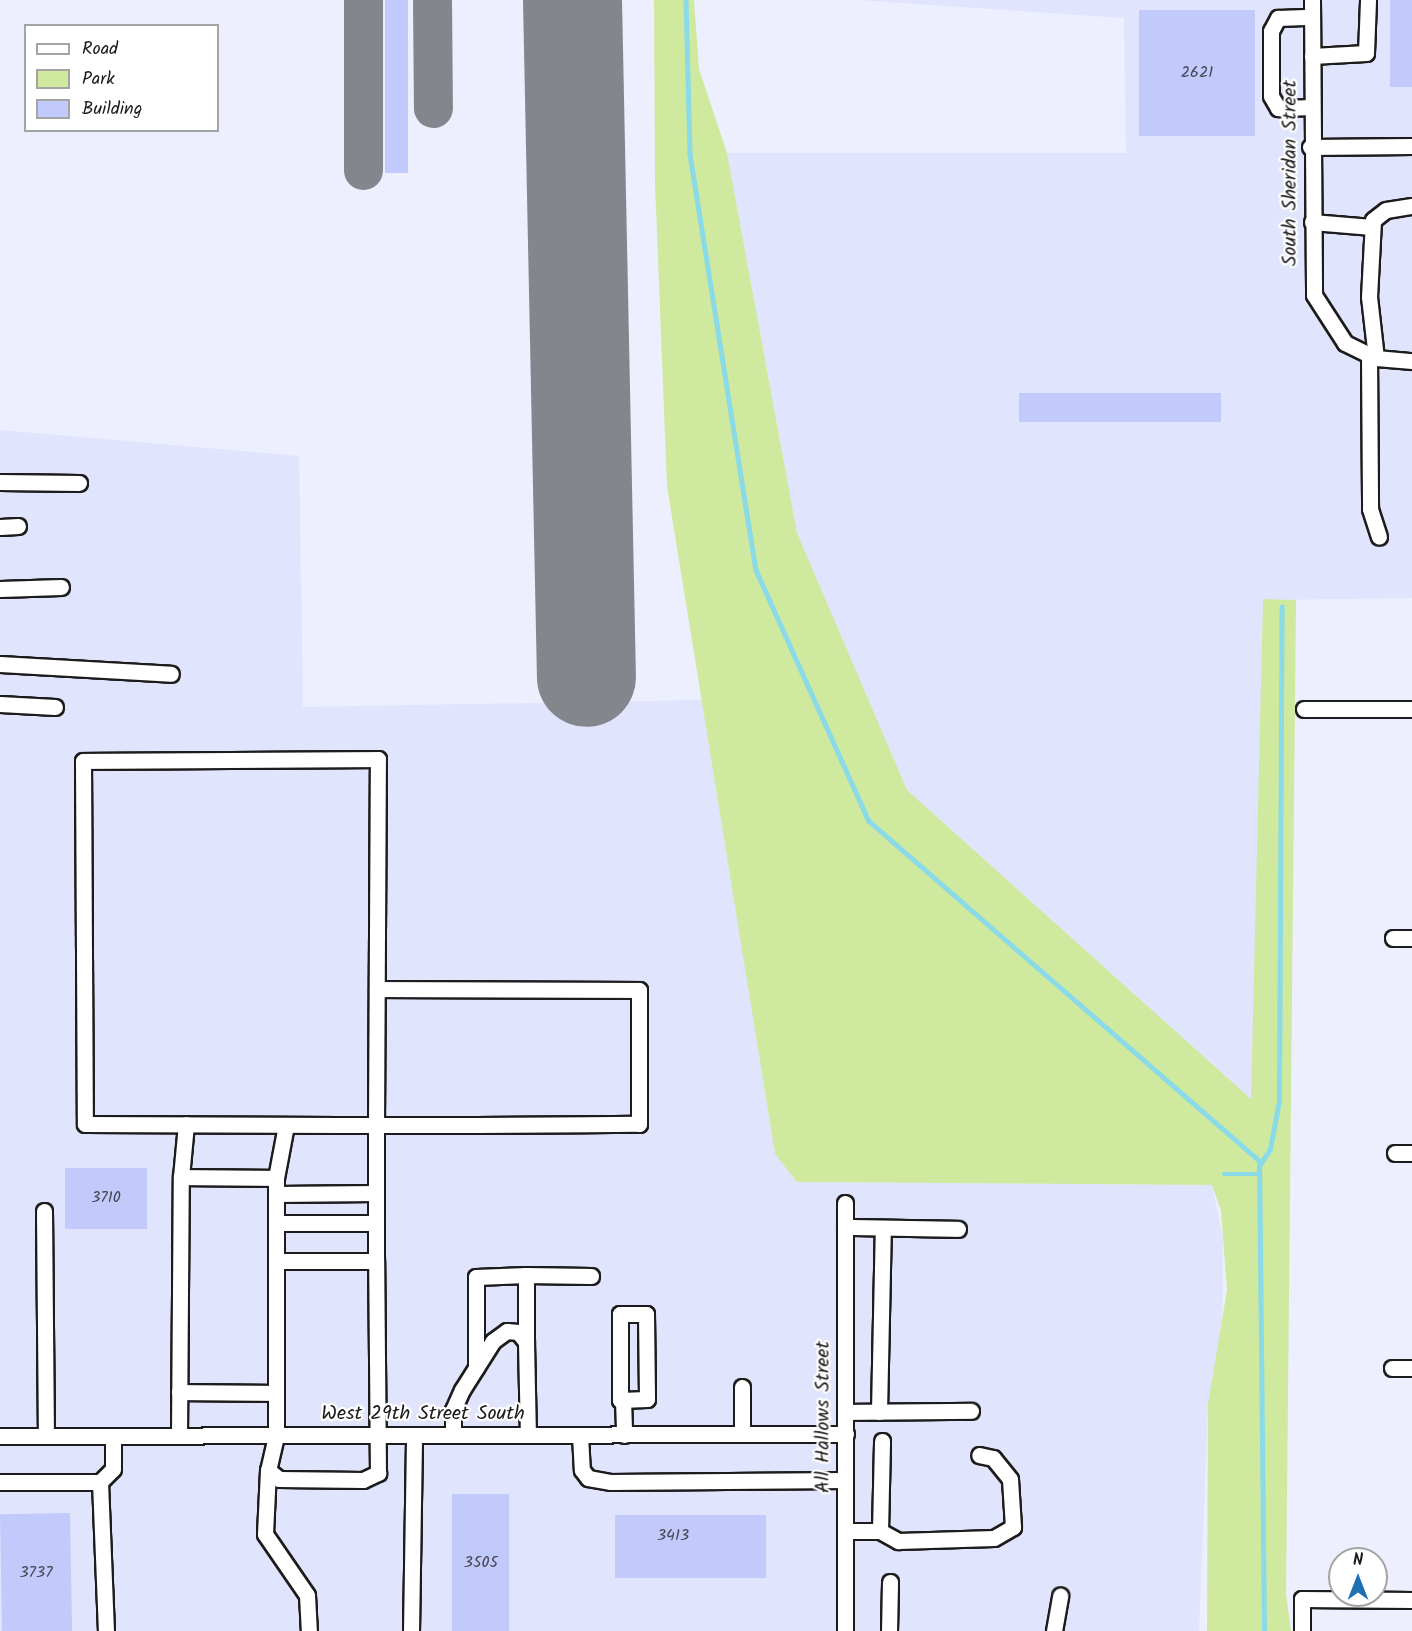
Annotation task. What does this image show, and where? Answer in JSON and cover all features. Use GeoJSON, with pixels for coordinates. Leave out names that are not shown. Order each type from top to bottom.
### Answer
{"type":"FeatureCollection","features":[{"type":"Feature","properties":{"kind":"street","name":"South Sheridan Street"},"geometry":{"type":"LineString","coordinates":[[1312,0],[1310,147],[1314,295],[1340,339],[1372,356]]}},
{"type":"Feature","properties":{"kind":"street"},"geometry":{"type":"LineString","coordinates":[[1312,56],[1366,53],[1368,0]]}},
{"type":"Feature","properties":{"kind":"street"},"geometry":{"type":"LineString","coordinates":[[1311,107],[1278,108],[1271,96],[1271,31],[1278,18],[1312,16]]}},
{"type":"Feature","properties":{"kind":"street"},"geometry":{"type":"LineString","coordinates":[[1310,147],[1412,146]]}},
{"type":"Feature","properties":{"kind":"street"},"geometry":{"type":"LineString","coordinates":[[1379,537],[1370,509],[1372,356],[1369,297],[1372,227],[1386,210],[1412,206]]}},
{"type":"Feature","properties":{"kind":"street"},"geometry":{"type":"LineString","coordinates":[[1312,222],[1372,227]]}},
{"type":"Feature","properties":{"kind":"street"},"geometry":{"type":"LineString","coordinates":[[1372,356],[1412,361]]}},
{"type":"Feature","properties":{"kind":"street"},"geometry":{"type":"LineString","coordinates":[[0,482],[79,483]]}},
{"type":"Feature","properties":{"kind":"street"},"geometry":{"type":"LineString","coordinates":[[0,527],[18,526]]}},
{"type":"Feature","properties":{"kind":"street"},"geometry":{"type":"LineString","coordinates":[[0,589],[61,587]]}},
{"type":"Feature","properties":{"kind":"street"},"geometry":{"type":"LineString","coordinates":[[0,664],[171,674]]}},
{"type":"Feature","properties":{"kind":"street"},"geometry":{"type":"LineString","coordinates":[[0,704],[55,707]]}},
{"type":"Feature","properties":{"kind":"street"},"geometry":{"type":"LineString","coordinates":[[1304,709],[1412,709]]}},
{"type":"Feature","properties":{"kind":"street"},"geometry":{"type":"LineString","coordinates":[[268,1470],[279,1479],[363,1480],[378,1473],[376,1125],[378,759],[83,761],[85,1124],[376,1125],[639,1124],[639,990],[377,989]]}},
{"type":"Feature","properties":{"kind":"street"},"geometry":{"type":"LineString","coordinates":[[1393,938],[1412,938]]}},
{"type":"Feature","properties":{"kind":"street"},"geometry":{"type":"LineString","coordinates":[[180,1436],[178,1392],[181,1177],[186,1124]]}},
{"type":"Feature","properties":{"kind":"street"},"geometry":{"type":"LineString","coordinates":[[286,1125],[276,1178],[276,1436],[268,1470],[265,1533],[307,1595],[309,1631]]}},
{"type":"Feature","properties":{"kind":"street"},"geometry":{"type":"LineString","coordinates":[[1395,1153],[1412,1153]]}},
{"type":"Feature","properties":{"kind":"street"},"geometry":{"type":"LineString","coordinates":[[181,1177],[276,1178]]}},
{"type":"Feature","properties":{"kind":"street"},"geometry":{"type":"LineString","coordinates":[[276,1194],[376,1193]]}},
{"type":"Feature","properties":{"kind":"street","name":"All Hallows Street"},"geometry":{"type":"LineString","coordinates":[[844,1631],[845,1203]]}},
{"type":"Feature","properties":{"kind":"street"},"geometry":{"type":"LineString","coordinates":[[44,1211],[46,1436]]}},
{"type":"Feature","properties":{"kind":"street"},"geometry":{"type":"LineString","coordinates":[[277,1223],[376,1223]]}},
{"type":"Feature","properties":{"kind":"street"},"geometry":{"type":"LineString","coordinates":[[845,1227],[958,1229]]}},
{"type":"Feature","properties":{"kind":"street"},"geometry":{"type":"LineString","coordinates":[[879,1412],[883,1228]]}},
{"type":"Feature","properties":{"kind":"street"},"geometry":{"type":"LineString","coordinates":[[277,1261],[376,1261]]}},
{"type":"Feature","properties":{"kind":"street"},"geometry":{"type":"LineString","coordinates":[[526,1275],[528,1435]]}},
{"type":"Feature","properties":{"kind":"street"},"geometry":{"type":"LineString","coordinates":[[476,1368],[476,1277],[591,1276]]}},
{"type":"Feature","properties":{"kind":"street"},"geometry":{"type":"LineString","coordinates":[[623,1400],[647,1399],[646,1314],[620,1314],[624,1435]]}},
{"type":"Feature","properties":{"kind":"street"},"geometry":{"type":"LineString","coordinates":[[453,1435],[453,1410],[476,1368],[500,1334],[518,1332],[526,1342]]}},
{"type":"Feature","properties":{"kind":"street"},"geometry":{"type":"LineString","coordinates":[[1392,1368],[1412,1368]]}},
{"type":"Feature","properties":{"kind":"street"},"geometry":{"type":"LineString","coordinates":[[742,1387],[742,1434]]}},
{"type":"Feature","properties":{"kind":"street"},"geometry":{"type":"LineString","coordinates":[[178,1392],[276,1393]]}},
{"type":"Feature","properties":{"kind":"street"},"geometry":{"type":"LineString","coordinates":[[846,1412],[971,1411]]}},
{"type":"Feature","properties":{"kind":"street","name":"West 29th Street South"},"geometry":{"type":"LineString","coordinates":[[0,1436],[846,1434]]}},
{"type":"Feature","properties":{"kind":"street"},"geometry":{"type":"LineString","coordinates":[[411,1631],[414,1435]]}},
{"type":"Feature","properties":{"kind":"street"},"geometry":{"type":"LineString","coordinates":[[579,1435],[582,1470],[588,1478],[610,1482],[846,1480]]}},
{"type":"Feature","properties":{"kind":"street"},"geometry":{"type":"LineString","coordinates":[[0,1482],[100,1482],[113,1469],[113,1436]]}},
{"type":"Feature","properties":{"kind":"street"},"geometry":{"type":"LineString","coordinates":[[880,1531],[882,1441]]}},
{"type":"Feature","properties":{"kind":"street"},"geometry":{"type":"LineString","coordinates":[[845,1531],[880,1531],[898,1541],[994,1538],[1013,1527],[1010,1479],[993,1458],[979,1455]]}},
{"type":"Feature","properties":{"kind":"street"},"geometry":{"type":"LineString","coordinates":[[100,1482],[106,1631]]}},
{"type":"Feature","properties":{"kind":"street"},"geometry":{"type":"LineString","coordinates":[[890,1582],[890,1631]]}},
{"type":"Feature","properties":{"kind":"street"},"geometry":{"type":"LineString","coordinates":[[1054,1631],[1060,1596]]}},
{"type":"Feature","properties":{"kind":"street"},"geometry":{"type":"LineString","coordinates":[[1302,1631],[1302,1599],[1412,1599]]}},
{"type":"Feature","properties":{"kind":"shaded area"},"geometry":{"type":"Polygon","coordinates":[[[858,0],[1412,0],[1412,598],[1263,600],[1252,1100],[907,790],[797,533],[727,153],[1126,153],[1124,18],[858,0]]]}},
{"type":"Feature","properties":{"kind":"shaded area"},"geometry":{"type":"Polygon","coordinates":[[[0,430],[299,456],[303,707],[702,700],[775,1153],[797,1182],[1212,1185],[1223,1238],[1222,1340],[1208,1404],[1199,1631],[0,1631],[0,430]]]}},
{"type":"Feature","properties":{"kind":"green space"},"geometry":{"type":"Polygon","coordinates":[[[654,0],[694,0],[699,69],[727,153],[797,533],[907,790],[1251,1099],[1263,599],[1296,600],[1286,1594],[1291,1631],[1207,1631],[1208,1404],[1227,1290],[1221,1211],[1212,1185],[797,1182],[775,1154],[667,486],[655,183],[654,0]]]}},
{"type":"Feature","properties":{"kind":"building"},"geometry":{"type":"Polygon","coordinates":[[[385,0],[408,0],[408,173],[385,173],[385,0]]]}},
{"type":"Feature","properties":{"kind":"building"},"geometry":{"type":"Polygon","coordinates":[[[1390,0],[1412,0],[1412,87],[1390,87],[1390,0]]]}},
{"type":"Feature","properties":{"kind":"building"},"geometry":{"type":"Polygon","coordinates":[[[1139,10],[1255,10],[1255,136],[1139,136],[1139,10]]]}},
{"type":"Feature","properties":{"kind":"building"},"geometry":{"type":"Polygon","coordinates":[[[1019,393],[1221,393],[1221,422],[1019,422],[1019,393]]]}},
{"type":"Feature","properties":{"kind":"building"},"geometry":{"type":"Polygon","coordinates":[[[65,1168],[147,1168],[147,1229],[65,1229],[65,1168]]]}},
{"type":"Feature","properties":{"kind":"building"},"geometry":{"type":"Polygon","coordinates":[[[452,1494],[509,1494],[509,1631],[452,1631],[452,1494]]]}},
{"type":"Feature","properties":{"kind":"building"},"geometry":{"type":"Polygon","coordinates":[[[70,1513],[72,1631],[2,1631],[0,1514],[70,1513]]]}},
{"type":"Feature","properties":{"kind":"building"},"geometry":{"type":"Polygon","coordinates":[[[615,1515],[766,1515],[766,1578],[615,1578],[615,1515]]]}},
{"type":"Feature","properties":{"kind":"waterway"},"geometry":{"type":"LineString","coordinates":[[686,0],[690,154],[756,570],[869,821],[1261,1162]]}},
{"type":"Feature","properties":{"kind":"waterway"},"geometry":{"type":"LineString","coordinates":[[1264,1631],[1259,1166],[1270,1149],[1279,1101],[1282,607]]}},
{"type":"Feature","properties":{"kind":"waterway"},"geometry":{"type":"LineString","coordinates":[[1224,1174],[1259,1174]]}},
{"type":"Feature","properties":{"kind":"taxiway"},"geometry":{"type":"LineString","coordinates":[[363,0],[363,170]]}},
{"type":"Feature","properties":{"kind":"taxiway"},"geometry":{"type":"LineString","coordinates":[[432,0],[433,108]]}},
{"type":"Feature","properties":{"kind":"runway"},"geometry":{"type":"LineString","coordinates":[[572,0],[586,677]]}}]}
